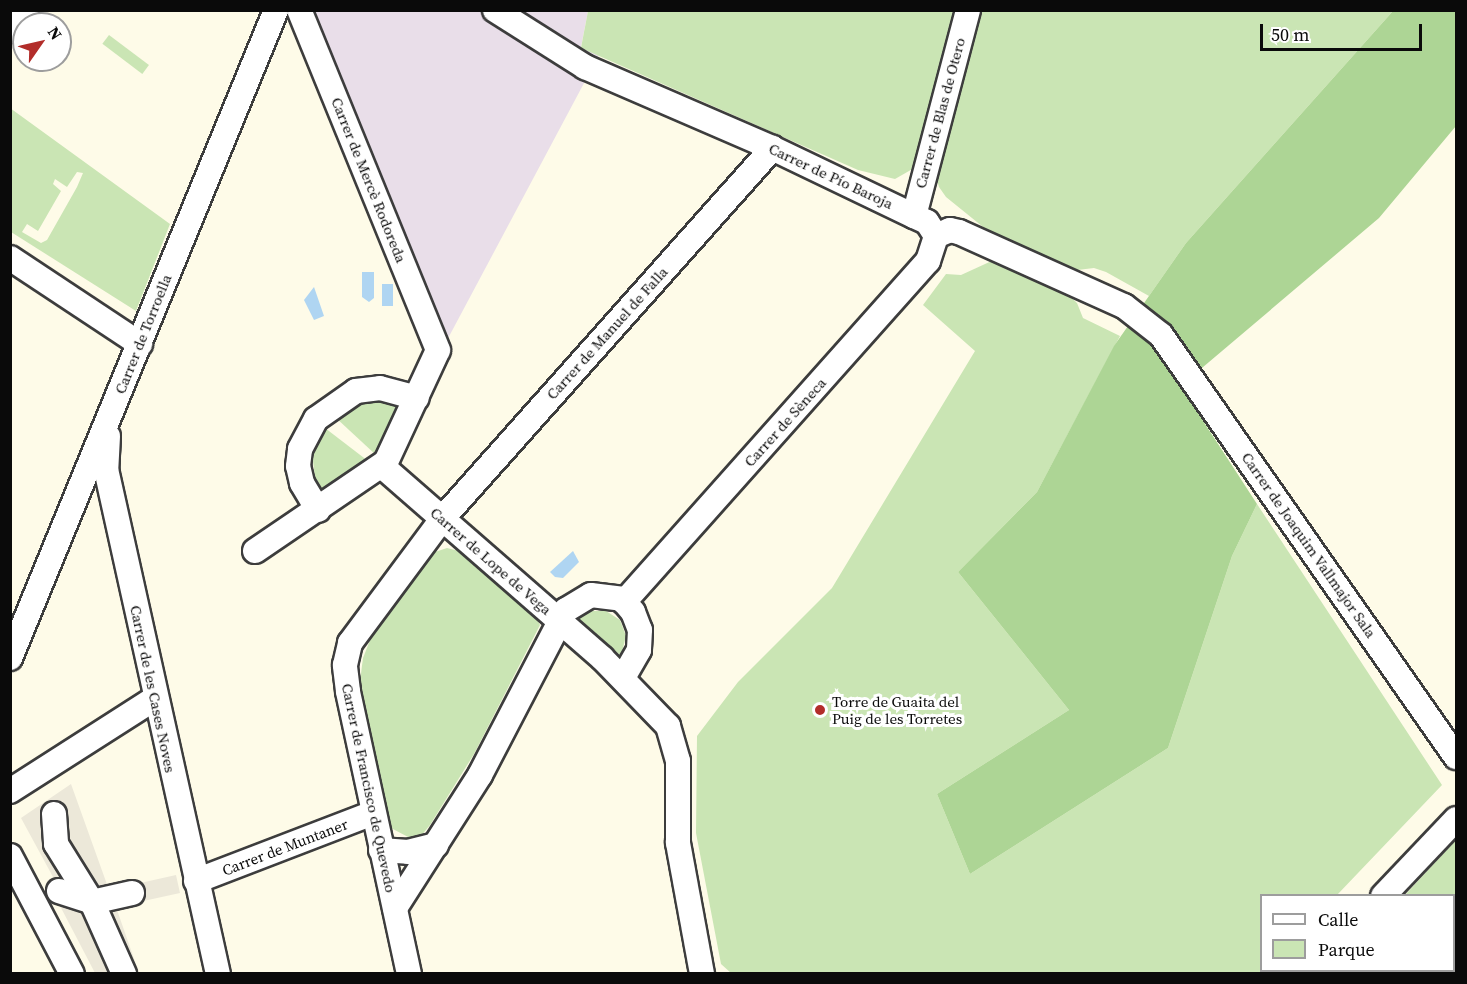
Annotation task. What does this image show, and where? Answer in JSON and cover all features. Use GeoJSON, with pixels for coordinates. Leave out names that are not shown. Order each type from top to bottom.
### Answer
{"type":"FeatureCollection","features":[{"type":"Feature","properties":{"kind":"street"},"geometry":{"type":"LineString","coordinates":[[10,30],[26,10]]}},
{"type":"Feature","properties":{"kind":"street","name":"Carrer de Torroella"},"geometry":{"type":"LineString","coordinates":[[10,658],[276,10]]}},
{"type":"Feature","properties":{"kind":"street","name":"Carrer de Mercè Rodoreda"},"geometry":{"type":"LineString","coordinates":[[299,10],[438,350],[417,398]]}},
{"type":"Feature","properties":{"kind":"street","name":"Carrer de Pío Baroja"},"geometry":{"type":"LineString","coordinates":[[495,10],[585,67],[772,148],[927,222],[936,236]]}},
{"type":"Feature","properties":{"kind":"street","name":"Carrer de Blas de Otero"},"geometry":{"type":"LineString","coordinates":[[914,216],[968,10]]}},
{"type":"Feature","properties":{"kind":"street","name":"Carrer de Manuel de Falla"},"geometry":{"type":"LineString","coordinates":[[442,519],[772,148]]}},
{"type":"Feature","properties":{"kind":"street","name":"Carrer de Joaquim Vallmajor Sala"},"geometry":{"type":"LineString","coordinates":[[936,236],[950,230],[959,232],[1124,306],[1161,335],[1456,757]]}},
{"type":"Feature","properties":{"kind":"street","name":"Carrer de Sèneca"},"geometry":{"type":"LineString","coordinates":[[624,602],[928,261],[936,236]]}},
{"type":"Feature","properties":{"kind":"street"},"geometry":{"type":"LineString","coordinates":[[10,258],[140,344]]}},
{"type":"Feature","properties":{"kind":"street"},"geometry":{"type":"LineString","coordinates":[[255,551],[318,510],[381,466],[417,398],[380,388],[356,391],[316,419],[300,449],[298,466],[302,483],[318,510]]}},
{"type":"Feature","properties":{"kind":"street","name":"Carrer de les Cases Noves"},"geometry":{"type":"LineString","coordinates":[[115,403],[106,440],[106,469],[154,699],[218,974]]}},
{"type":"Feature","properties":{"kind":"street","name":"Carrer de Lope de Vega"},"geometry":{"type":"LineString","coordinates":[[381,466],[560,621],[566,610],[591,595],[606,594],[624,602]]}},
{"type":"Feature","properties":{"kind":"street","name":"Carrer de Francisco de Quevedo"},"geometry":{"type":"LineString","coordinates":[[408,974],[346,674],[350,643],[442,519]]}},
{"type":"Feature","properties":{"kind":"street"},"geometry":{"type":"LineString","coordinates":[[623,678],[634,665],[640,630],[633,612],[624,602]]}},
{"type":"Feature","properties":{"kind":"street"},"geometry":{"type":"LineString","coordinates":[[560,621],[658,712],[675,742],[678,843],[702,974]]}},
{"type":"Feature","properties":{"kind":"street","name":"Carrer de Francisco de Quevedo"},"geometry":{"type":"LineString","coordinates":[[394,908],[480,775],[560,621]]}},
{"type":"Feature","properties":{"kind":"street"},"geometry":{"type":"LineString","coordinates":[[10,791],[154,699]]}},
{"type":"Feature","properties":{"kind":"street","name":"Carrer de Muntaner"},"geometry":{"type":"LineString","coordinates":[[196,882],[373,813]]}},
{"type":"Feature","properties":{"kind":"street"},"geometry":{"type":"LineString","coordinates":[[54,814],[56,844],[92,902],[124,974]]}},
{"type":"Feature","properties":{"kind":"street"},"geometry":{"type":"LineString","coordinates":[[1385,894],[1456,819]]}},
{"type":"Feature","properties":{"kind":"street"},"geometry":{"type":"LineString","coordinates":[[381,850],[408,852],[436,845]]}},
{"type":"Feature","properties":{"kind":"street"},"geometry":{"type":"LineString","coordinates":[[10,856],[72,974]]}},
{"type":"Feature","properties":{"kind":"street"},"geometry":{"type":"LineString","coordinates":[[59,891],[92,902],[132,893]]}},
{"type":"Feature","properties":{"kind":"shaded area"},"geometry":{"type":"Polygon","coordinates":[[[311,11],[588,11],[581,47],[599,55],[445,344],[311,11]]]}},
{"type":"Feature","properties":{"kind":"shaded area"},"geometry":{"type":"Polygon","coordinates":[[[71,784],[109,890],[176,875],[180,893],[116,907],[139,973],[95,973],[47,881],[53,877],[21,818],[71,784]]]}},
{"type":"Feature","properties":{"kind":"green space"},"geometry":{"type":"Polygon","coordinates":[[[588,11],[960,11],[916,167],[895,179],[858,170],[581,48],[588,11]]]}},
{"type":"Feature","properties":{"kind":"green space"},"geometry":{"type":"Polygon","coordinates":[[[977,11],[1393,11],[1186,243],[1149,296],[1106,272],[1094,268],[1069,271],[993,235],[946,197],[939,187],[934,170],[977,11]]]}},
{"type":"Feature","properties":{"kind":"green space"},"geometry":{"type":"Polygon","coordinates":[[[1393,11],[1456,11],[1456,126],[1379,218],[1196,373],[1146,333],[1257,504],[1232,556],[1168,748],[970,874],[937,794],[1069,710],[958,572],[1037,492],[1114,346],[1186,243],[1393,11]]]}},
{"type":"Feature","properties":{"kind":"green space"},"geometry":{"type":"Polygon","coordinates":[[[109,35],[149,65],[142,74],[102,44],[109,35]]]}},
{"type":"Feature","properties":{"kind":"green space"},"geometry":{"type":"Polygon","coordinates":[[[10,108],[170,224],[136,311],[11,232],[10,108]],[[77,172],[67,187],[55,179],[53,184],[61,191],[38,231],[27,224],[22,232],[41,243],[47,240],[83,173],[77,172]]]}},
{"type":"Feature","properties":{"kind":"green space"},"geometry":{"type":"Polygon","coordinates":[[[996,259],[1064,291],[1077,303],[1083,318],[1120,336],[1037,492],[958,572],[1069,710],[937,794],[970,874],[1168,748],[1232,556],[1257,504],[1442,785],[1338,894],[1260,894],[1260,972],[1263,973],[731,973],[721,964],[696,833],[697,736],[738,682],[832,588],[975,351],[923,305],[946,274],[961,275],[996,259]]]}},
{"type":"Feature","properties":{"kind":"green space"},"geometry":{"type":"Polygon","coordinates":[[[392,399],[402,406],[376,455],[335,417],[363,400],[392,399]]]}},
{"type":"Feature","properties":{"kind":"green space"},"geometry":{"type":"Polygon","coordinates":[[[325,428],[368,461],[322,493],[316,486],[313,461],[314,447],[325,428]]]}},
{"type":"Feature","properties":{"kind":"green space"},"geometry":{"type":"Polygon","coordinates":[[[447,548],[459,551],[536,618],[540,625],[474,754],[430,825],[421,836],[410,838],[391,828],[360,681],[363,658],[372,635],[432,553],[447,548]]]}},
{"type":"Feature","properties":{"kind":"green space"},"geometry":{"type":"Polygon","coordinates":[[[589,611],[606,611],[620,620],[626,636],[621,656],[578,618],[589,611]]]}},
{"type":"Feature","properties":{"kind":"green space"},"geometry":{"type":"Polygon","coordinates":[[[1456,840],[1456,973],[1334,973],[1455,972],[1455,894],[1406,894],[1456,840]]]}},
{"type":"Feature","properties":{"kind":"water"},"geometry":{"type":"Polygon","coordinates":[[[362,272],[374,272],[374,298],[369,302],[362,297],[362,272]]]}},
{"type":"Feature","properties":{"kind":"water"},"geometry":{"type":"Polygon","coordinates":[[[382,284],[393,284],[393,306],[382,306],[382,284]]]}},
{"type":"Feature","properties":{"kind":"water"},"geometry":{"type":"Polygon","coordinates":[[[314,287],[324,316],[314,320],[304,300],[314,287]]]}},
{"type":"Feature","properties":{"kind":"water"},"geometry":{"type":"Polygon","coordinates":[[[573,551],[579,562],[563,578],[555,577],[550,572],[573,551]]]}},
{"type":"Feature","properties":{"kind":"place","name":"Torre de Guaita del Puig de les Torretes"},"geometry":{"type":"Point","coordinates":[820,710]}}]}
